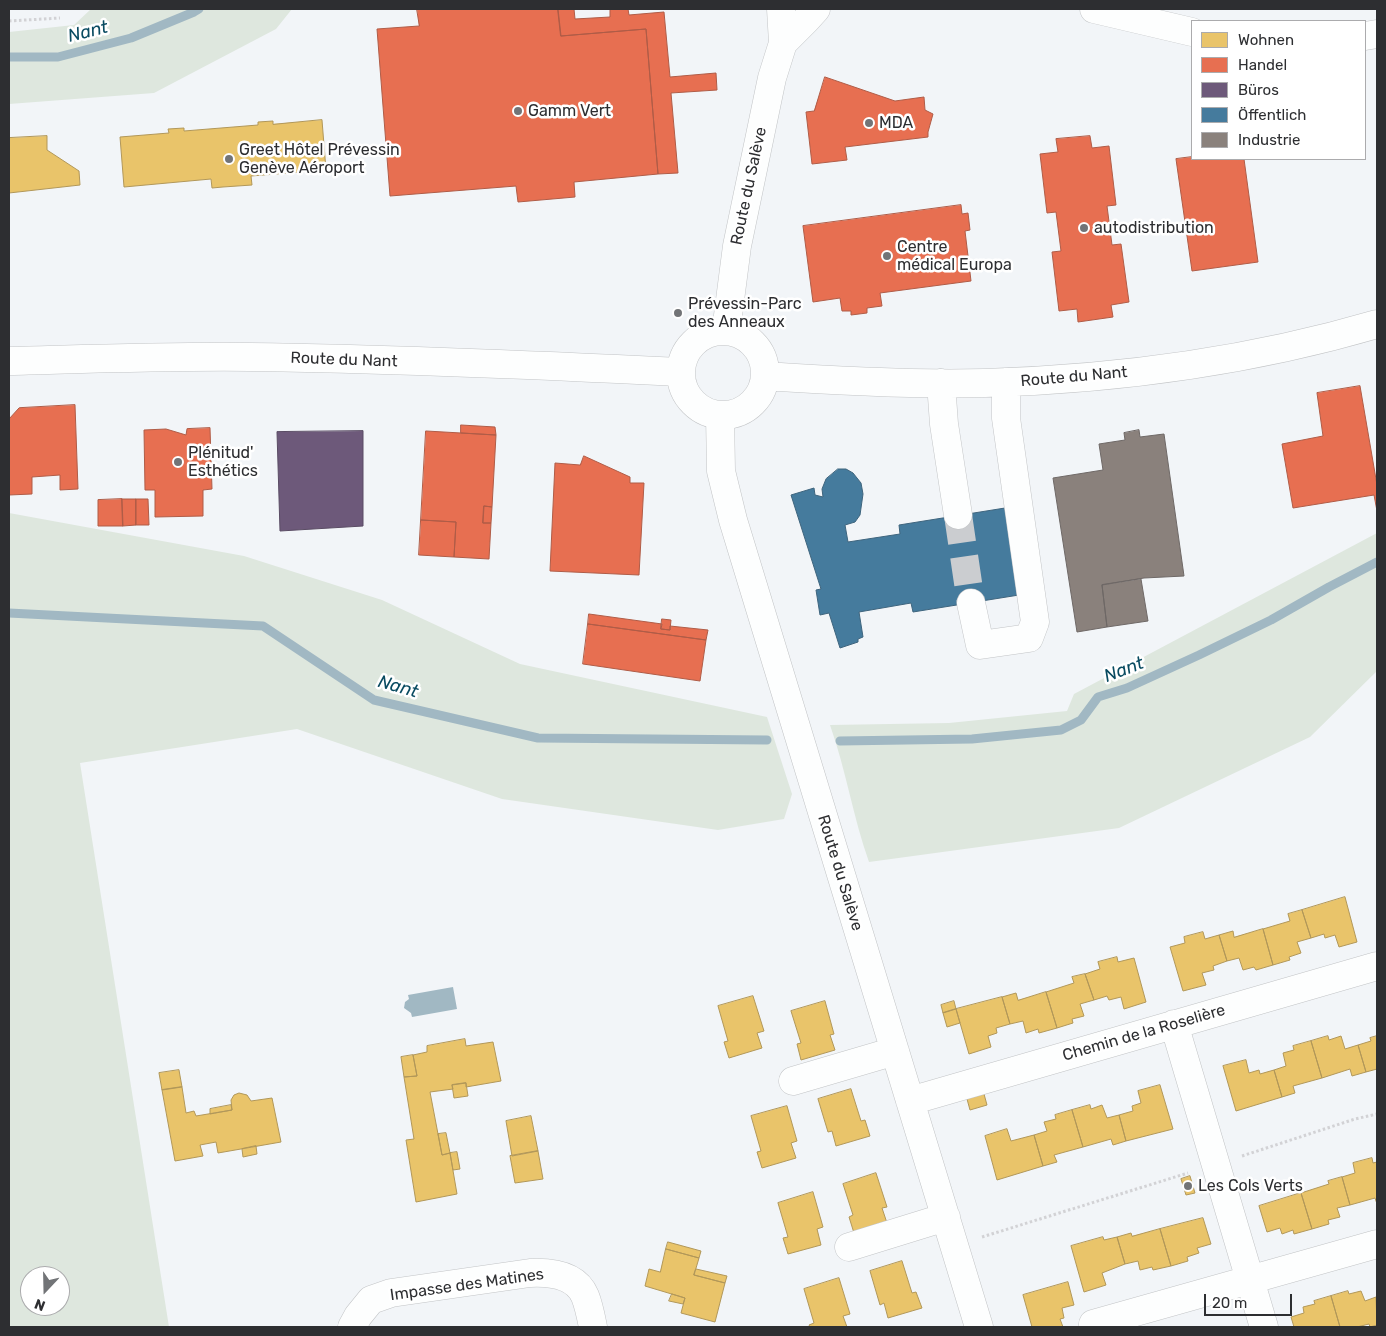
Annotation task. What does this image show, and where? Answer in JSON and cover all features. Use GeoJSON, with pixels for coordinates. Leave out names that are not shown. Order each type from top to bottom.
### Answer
{"type":"FeatureCollection","features":[{"type":"Feature","properties":{"kind":"street","name":"Route du Salève"},"geometry":{"type":"LineString","coordinates":[[726,331],[736,246],[772,78],[783,43],[781,9]]}},
{"type":"Feature","properties":{"kind":"street","name":"Route du Salève"},"geometry":{"type":"LineString","coordinates":[[783,43],[816,9]]}},
{"type":"Feature","properties":{"kind":"street"},"geometry":{"type":"LineString","coordinates":[[1094,9],[1191,32]]}},
{"type":"Feature","properties":{"kind":"street","name":"Route du Nant"},"geometry":{"type":"LineString","coordinates":[[765,376],[942,383],[1041,380],[1128,372],[1237,357],[1296,346],[1377,324]]}},
{"type":"Feature","properties":{"kind":"street"},"geometry":{"type":"LineString","coordinates":[[726,331],[744,336],[758,349],[762,357],[765,376],[763,385],[754,402],[729,415],[710,414],[694,405],[684,390],[680,372],[684,356],[694,342],[709,332],[726,331]]}},
{"type":"Feature","properties":{"kind":"street","name":"Route du Nant"},"geometry":{"type":"LineString","coordinates":[[9,361],[249,357],[680,372]]}},
{"type":"Feature","properties":{"kind":"street"},"geometry":{"type":"LineString","coordinates":[[971,603],[980,646],[1029,638],[1035,622],[1006,418],[1006,382]]}},
{"type":"Feature","properties":{"kind":"street"},"geometry":{"type":"LineString","coordinates":[[942,383],[944,424],[958,515]]}},
{"type":"Feature","properties":{"kind":"street","name":"Route du Salève"},"geometry":{"type":"LineString","coordinates":[[720,415],[721,471],[733,520],[979,1327]]}},
{"type":"Feature","properties":{"kind":"street","name":"Chemin de la Roselière"},"geometry":{"type":"LineString","coordinates":[[910,1101],[1377,966]]}},
{"type":"Feature","properties":{"kind":"street"},"geometry":{"type":"LineString","coordinates":[[1174,1024],[1264,1327]]}},
{"type":"Feature","properties":{"kind":"street"},"geometry":{"type":"LineString","coordinates":[[793,1081],[895,1051]]}},
{"type":"Feature","properties":{"kind":"street"},"geometry":{"type":"LineString","coordinates":[[849,1247],[946,1217]]}},
{"type":"Feature","properties":{"kind":"street"},"geometry":{"type":"LineString","coordinates":[[1093,1324],[1377,1244]]}},
{"type":"Feature","properties":{"kind":"street","name":"Impasse des Matines"},"geometry":{"type":"LineString","coordinates":[[352,1327],[371,1300],[391,1293],[530,1272],[548,1272],[564,1277],[579,1285],[586,1297],[594,1327]]}},
{"type":"Feature","properties":{"kind":"path"},"geometry":{"type":"LineString","coordinates":[[9,21],[60,18]]}},
{"type":"Feature","properties":{"kind":"path"},"geometry":{"type":"LineString","coordinates":[[979,1238],[1338,1124],[1377,1114]]}},
{"type":"Feature","properties":{"kind":"shaded area"},"geometry":{"type":"Polygon","coordinates":[[[91,9],[292,9],[276,29],[154,93],[9,104],[9,32],[74,25],[91,9]]]}},
{"type":"Feature","properties":{"kind":"shaded area"},"geometry":{"type":"Polygon","coordinates":[[[9,513],[244,556],[382,600],[520,664],[767,717],[792,794],[784,819],[718,830],[502,799],[297,729],[80,763],[169,1327],[9,1327],[9,513]]]}},
{"type":"Feature","properties":{"kind":"shaded area"},"geometry":{"type":"Polygon","coordinates":[[[1377,533],[1377,671],[1310,737],[1119,828],[869,862],[830,725],[949,723],[1067,711],[1074,694],[1377,533]]]}},
{"type":"Feature","properties":{"kind":"water"},"geometry":{"type":"Polygon","coordinates":[[[453,987],[457,1009],[412,1017],[411,1013],[404,1008],[405,1002],[409,999],[408,995],[453,987]]]}},
{"type":"Feature","properties":{"kind":"building: Wohnen"},"geometry":{"type":"Polygon","coordinates":[[[322,120],[326,170],[251,176],[252,185],[212,188],[211,179],[124,187],[120,137],[169,133],[168,129],[184,128],[184,131],[258,125],[258,122],[273,121],[273,124],[322,120]]]}},
{"type":"Feature","properties":{"kind":"building: Wohnen"},"geometry":{"type":"Polygon","coordinates":[[[47,136],[47,150],[79,171],[80,185],[9,193],[9,138],[47,136]]]}},
{"type":"Feature","properties":{"kind":"building: Wohnen"},"geometry":{"type":"Polygon","coordinates":[[[1345,897],[1357,942],[1339,947],[1335,935],[1325,938],[1324,934],[1311,938],[1302,910],[1345,897]]]}},
{"type":"Feature","properties":{"kind":"building: Wohnen"},"geometry":{"type":"Polygon","coordinates":[[[1302,910],[1311,938],[1297,942],[1301,953],[1289,957],[1290,960],[1273,965],[1263,929],[1290,921],[1288,914],[1302,910]]]}},
{"type":"Feature","properties":{"kind":"building: Wohnen"},"geometry":{"type":"Polygon","coordinates":[[[1263,929],[1273,965],[1256,970],[1254,967],[1243,970],[1239,958],[1227,961],[1219,935],[1233,931],[1234,937],[1263,929]]]}},
{"type":"Feature","properties":{"kind":"building: Wohnen"},"geometry":{"type":"Polygon","coordinates":[[[1203,932],[1205,939],[1219,935],[1227,961],[1213,966],[1214,970],[1202,973],[1206,985],[1183,991],[1170,947],[1185,943],[1184,937],[1203,932]]]}},
{"type":"Feature","properties":{"kind":"building: Wohnen"},"geometry":{"type":"Polygon","coordinates":[[[1117,957],[1118,962],[1134,958],[1146,1002],[1124,1009],[1121,997],[1109,1000],[1107,996],[1094,1000],[1085,974],[1100,969],[1098,962],[1117,957]]]}},
{"type":"Feature","properties":{"kind":"building: Wohnen"},"geometry":{"type":"Polygon","coordinates":[[[1085,974],[1094,1000],[1080,1004],[1084,1016],[1072,1019],[1073,1023],[1057,1028],[1046,992],[1074,983],[1072,977],[1085,974]]]}},
{"type":"Feature","properties":{"kind":"building: Wohnen"},"geometry":{"type":"Polygon","coordinates":[[[1046,992],[1057,1028],[1039,1033],[1038,1029],[1026,1033],[1023,1021],[1010,1024],[1002,997],[1016,993],[1018,1000],[1046,992]]]}},
{"type":"Feature","properties":{"kind":"building: Wohnen"},"geometry":{"type":"Polygon","coordinates":[[[753,996],[764,1031],[757,1033],[762,1048],[729,1058],[724,1042],[728,1041],[718,1006],[753,996]]]}},
{"type":"Feature","properties":{"kind":"building: Wohnen"},"geometry":{"type":"Polygon","coordinates":[[[1002,997],[1010,1024],[996,1028],[997,1033],[988,1036],[991,1047],[969,1054],[956,1009],[1002,997]]]}},
{"type":"Feature","properties":{"kind":"building: Wohnen"},"geometry":{"type":"Polygon","coordinates":[[[825,1001],[834,1034],[830,1035],[835,1050],[801,1060],[797,1044],[801,1043],[791,1011],[825,1001]]]}},
{"type":"Feature","properties":{"kind":"building: Wohnen"},"geometry":{"type":"Polygon","coordinates":[[[954,1001],[956,1009],[943,1013],[941,1005],[954,1001]]]}},
{"type":"Feature","properties":{"kind":"building: Wohnen"},"geometry":{"type":"Polygon","coordinates":[[[956,1009],[960,1023],[947,1027],[943,1013],[956,1009]]]}},
{"type":"Feature","properties":{"kind":"building: Wohnen"},"geometry":{"type":"Polygon","coordinates":[[[1328,1036],[1329,1040],[1341,1036],[1345,1049],[1358,1045],[1366,1072],[1352,1076],[1350,1069],[1322,1078],[1311,1041],[1328,1036]]]}},
{"type":"Feature","properties":{"kind":"building: Wohnen"},"geometry":{"type":"Polygon","coordinates":[[[1377,1036],[1377,1069],[1366,1072],[1358,1045],[1371,1041],[1370,1038],[1377,1036]]]}},
{"type":"Feature","properties":{"kind":"building: Wohnen"},"geometry":{"type":"Polygon","coordinates":[[[465,1039],[466,1046],[493,1042],[501,1081],[466,1087],[466,1083],[452,1085],[453,1089],[430,1092],[442,1155],[450,1153],[457,1194],[416,1202],[406,1140],[414,1139],[404,1077],[417,1076],[413,1055],[427,1052],[427,1046],[465,1039]]]}},
{"type":"Feature","properties":{"kind":"building: Wohnen"},"geometry":{"type":"Polygon","coordinates":[[[1311,1041],[1322,1078],[1293,1086],[1295,1093],[1282,1097],[1274,1070],[1286,1066],[1283,1053],[1294,1050],[1293,1046],[1311,1041]]]}},
{"type":"Feature","properties":{"kind":"building: Wohnen"},"geometry":{"type":"Polygon","coordinates":[[[413,1055],[417,1076],[404,1077],[401,1057],[413,1055]]]}},
{"type":"Feature","properties":{"kind":"building: Wohnen"},"geometry":{"type":"Polygon","coordinates":[[[1246,1060],[1249,1073],[1259,1070],[1260,1074],[1274,1070],[1282,1097],[1236,1111],[1223,1066],[1246,1060]]]}},
{"type":"Feature","properties":{"kind":"building: Wohnen"},"geometry":{"type":"Polygon","coordinates":[[[179,1070],[182,1087],[162,1090],[159,1073],[179,1070]]]}},
{"type":"Feature","properties":{"kind":"building: Wohnen"},"geometry":{"type":"Polygon","coordinates":[[[466,1083],[468,1096],[454,1098],[452,1085],[466,1083]]]}},
{"type":"Feature","properties":{"kind":"building: Wohnen"},"geometry":{"type":"Polygon","coordinates":[[[1160,1085],[1173,1129],[1126,1141],[1119,1115],[1133,1111],[1132,1106],[1141,1103],[1138,1091],[1160,1085]]]}},
{"type":"Feature","properties":{"kind":"building: Wohnen"},"geometry":{"type":"Polygon","coordinates":[[[182,1087],[186,1113],[194,1111],[196,1116],[232,1110],[231,1100],[234,1095],[239,1093],[247,1095],[251,1101],[272,1098],[281,1142],[218,1153],[216,1142],[200,1145],[203,1156],[175,1161],[162,1090],[182,1087]]]}},
{"type":"Feature","properties":{"kind":"building: Wohnen"},"geometry":{"type":"Polygon","coordinates":[[[851,1089],[861,1121],[865,1120],[870,1136],[836,1146],[832,1131],[828,1132],[818,1099],[851,1089]]]}},
{"type":"Feature","properties":{"kind":"building: Wohnen"},"geometry":{"type":"Polygon","coordinates":[[[984,1094],[987,1105],[970,1110],[967,1099],[984,1094]]]}},
{"type":"Feature","properties":{"kind":"building: Wohnen"},"geometry":{"type":"Polygon","coordinates":[[[231,1105],[232,1110],[210,1114],[210,1109],[231,1105]]]}},
{"type":"Feature","properties":{"kind":"building: Wohnen"},"geometry":{"type":"Polygon","coordinates":[[[1090,1105],[1091,1109],[1102,1105],[1107,1118],[1119,1115],[1126,1141],[1113,1145],[1111,1139],[1083,1147],[1072,1110],[1090,1105]]]}},
{"type":"Feature","properties":{"kind":"building: Wohnen"},"geometry":{"type":"Polygon","coordinates":[[[787,1106],[797,1141],[791,1143],[796,1158],[762,1168],[757,1152],[761,1151],[751,1116],[787,1106]]]}},
{"type":"Feature","properties":{"kind":"building: Wohnen"},"geometry":{"type":"Polygon","coordinates":[[[1072,1110],[1083,1147],[1054,1155],[1057,1162],[1043,1166],[1034,1135],[1047,1131],[1044,1122],[1056,1119],[1055,1115],[1072,1110]]]}},
{"type":"Feature","properties":{"kind":"building: Wohnen"},"geometry":{"type":"Polygon","coordinates":[[[531,1116],[538,1151],[512,1156],[506,1121],[531,1116]]]}},
{"type":"Feature","properties":{"kind":"building: Wohnen"},"geometry":{"type":"Polygon","coordinates":[[[1007,1129],[1011,1141],[1034,1135],[1043,1166],[997,1180],[985,1136],[1007,1129]]]}},
{"type":"Feature","properties":{"kind":"building: Wohnen"},"geometry":{"type":"Polygon","coordinates":[[[446,1133],[450,1153],[442,1155],[438,1134],[446,1133]]]}},
{"type":"Feature","properties":{"kind":"building: Wohnen"},"geometry":{"type":"Polygon","coordinates":[[[256,1146],[257,1154],[243,1157],[242,1149],[256,1146]]]}},
{"type":"Feature","properties":{"kind":"building: Wohnen"},"geometry":{"type":"Polygon","coordinates":[[[538,1151],[543,1179],[515,1183],[510,1156],[538,1151]]]}},
{"type":"Feature","properties":{"kind":"building: Wohnen"},"geometry":{"type":"Polygon","coordinates":[[[457,1152],[460,1169],[453,1170],[450,1153],[457,1152]]]}},
{"type":"Feature","properties":{"kind":"building: Wohnen"},"geometry":{"type":"Polygon","coordinates":[[[1372,1158],[1373,1163],[1377,1162],[1377,1204],[1375,1198],[1350,1205],[1342,1177],[1355,1173],[1353,1163],[1372,1158]]]}},
{"type":"Feature","properties":{"kind":"building: Wohnen"},"geometry":{"type":"Polygon","coordinates":[[[876,1173],[887,1207],[882,1208],[887,1223],[854,1233],[849,1217],[853,1215],[843,1184],[876,1173]]]}},
{"type":"Feature","properties":{"kind":"building: Wohnen","name":"Les Cols Verts"},"geometry":{"type":"Polygon","coordinates":[[[1190,1176],[1195,1193],[1186,1195],[1181,1179],[1190,1176]]]}},
{"type":"Feature","properties":{"kind":"building: Wohnen"},"geometry":{"type":"Polygon","coordinates":[[[1342,1177],[1350,1205],[1337,1208],[1340,1217],[1328,1220],[1329,1224],[1312,1229],[1301,1193],[1329,1184],[1328,1181],[1342,1177]]]}},
{"type":"Feature","properties":{"kind":"building: Wohnen"},"geometry":{"type":"Polygon","coordinates":[[[813,1192],[823,1227],[817,1229],[821,1245],[788,1254],[783,1238],[788,1237],[778,1203],[813,1192]]]}},
{"type":"Feature","properties":{"kind":"building: Wohnen"},"geometry":{"type":"Polygon","coordinates":[[[1301,1193],[1312,1229],[1294,1234],[1293,1230],[1282,1234],[1280,1228],[1267,1232],[1259,1206],[1301,1193]]]}},
{"type":"Feature","properties":{"kind":"building: Wohnen"},"geometry":{"type":"Polygon","coordinates":[[[1203,1218],[1211,1244],[1197,1248],[1199,1253],[1187,1257],[1188,1261],[1171,1266],[1160,1229],[1203,1218]]]}},
{"type":"Feature","properties":{"kind":"building: Wohnen"},"geometry":{"type":"Polygon","coordinates":[[[1160,1229],[1171,1266],[1153,1270],[1152,1267],[1140,1270],[1138,1261],[1125,1264],[1117,1237],[1131,1233],[1132,1236],[1160,1229]]]}},
{"type":"Feature","properties":{"kind":"building: Wohnen"},"geometry":{"type":"Polygon","coordinates":[[[1103,1237],[1104,1240],[1117,1237],[1125,1264],[1102,1273],[1106,1285],[1084,1292],[1071,1246],[1103,1237]]]}},
{"type":"Feature","properties":{"kind":"building: Wohnen"},"geometry":{"type":"Polygon","coordinates":[[[668,1242],[701,1251],[699,1258],[666,1249],[668,1242]]]}},
{"type":"Feature","properties":{"kind":"building: Wohnen"},"geometry":{"type":"Polygon","coordinates":[[[666,1249],[699,1258],[694,1275],[725,1283],[715,1322],[681,1313],[685,1298],[645,1286],[649,1269],[660,1272],[666,1249]]]}},
{"type":"Feature","properties":{"kind":"building: Wohnen"},"geometry":{"type":"Polygon","coordinates":[[[902,1261],[912,1293],[916,1292],[922,1308],[888,1318],[884,1303],[880,1305],[870,1271],[902,1261]]]}},
{"type":"Feature","properties":{"kind":"building: Wohnen"},"geometry":{"type":"Polygon","coordinates":[[[696,1269],[727,1276],[725,1283],[694,1275],[696,1269]]]}},
{"type":"Feature","properties":{"kind":"building: Wohnen"},"geometry":{"type":"Polygon","coordinates":[[[839,1278],[850,1314],[843,1316],[847,1327],[810,1327],[809,1325],[814,1323],[804,1289],[839,1278]]]}},
{"type":"Feature","properties":{"kind":"building: Wohnen"},"geometry":{"type":"Polygon","coordinates":[[[1068,1282],[1074,1305],[1062,1308],[1064,1318],[1060,1319],[1063,1327],[1032,1327],[1023,1295],[1068,1282]]]}},
{"type":"Feature","properties":{"kind":"building: Wohnen"},"geometry":{"type":"Polygon","coordinates":[[[1348,1291],[1349,1294],[1361,1291],[1365,1301],[1376,1297],[1377,1325],[1370,1327],[1369,1324],[1357,1327],[1340,1327],[1331,1296],[1348,1291]]]}},
{"type":"Feature","properties":{"kind":"building: Wohnen"},"geometry":{"type":"Polygon","coordinates":[[[672,1294],[685,1298],[683,1304],[669,1301],[672,1294]]]}},
{"type":"Feature","properties":{"kind":"building: Wohnen"},"geometry":{"type":"Polygon","coordinates":[[[1331,1296],[1340,1327],[1294,1327],[1291,1317],[1304,1313],[1303,1307],[1315,1304],[1314,1301],[1331,1296]]]}},
{"type":"Feature","properties":{"kind":"building: Handel","name":"Gamm Vert"},"geometry":{"type":"Polygon","coordinates":[[[417,9],[558,9],[561,36],[646,29],[658,174],[574,182],[575,197],[518,202],[516,186],[390,196],[377,29],[419,26],[417,9]]]}},
{"type":"Feature","properties":{"kind":"building: Handel"},"geometry":{"type":"Polygon","coordinates":[[[558,9],[574,9],[575,19],[610,17],[610,9],[628,9],[629,15],[664,12],[670,77],[716,73],[717,90],[671,93],[678,173],[658,174],[646,29],[561,36],[558,9]]]}},
{"type":"Feature","properties":{"kind":"building: Handel","name":"MDA"},"geometry":{"type":"Polygon","coordinates":[[[825,77],[895,101],[924,97],[925,110],[933,114],[928,137],[845,147],[847,160],[812,164],[806,112],[814,111],[825,77]]]}},
{"type":"Feature","properties":{"kind":"building: Handel","name":"autodistribution"},"geometry":{"type":"Polygon","coordinates":[[[1090,136],[1092,148],[1109,146],[1116,205],[1107,206],[1112,245],[1121,244],[1129,302],[1111,305],[1113,317],[1078,322],[1077,309],[1059,311],[1052,252],[1061,251],[1056,212],[1047,213],[1040,154],[1058,152],[1056,139],[1090,136]]]}},
{"type":"Feature","properties":{"kind":"building: Handel"},"geometry":{"type":"Polygon","coordinates":[[[1191,157],[1191,160],[1244,160],[1258,262],[1192,271],[1176,159],[1191,157]]]}},
{"type":"Feature","properties":{"kind":"building: Handel","name":"Centre médical Europa"},"geometry":{"type":"Polygon","coordinates":[[[961,205],[962,214],[968,213],[970,230],[965,231],[971,281],[880,293],[882,306],[867,308],[867,313],[851,315],[851,311],[842,311],[840,298],[813,302],[803,226],[961,205]]]}},
{"type":"Feature","properties":{"kind":"building: Handel"},"geometry":{"type":"Polygon","coordinates":[[[1360,386],[1377,485],[1377,511],[1374,495],[1293,508],[1282,444],[1323,436],[1317,393],[1360,386]]]}},
{"type":"Feature","properties":{"kind":"building: Handel"},"geometry":{"type":"Polygon","coordinates":[[[75,405],[78,489],[60,490],[60,475],[32,477],[32,494],[9,495],[9,419],[19,408],[75,405]]]}},
{"type":"Feature","properties":{"kind":"building: Handel"},"geometry":{"type":"Polygon","coordinates":[[[461,425],[495,427],[496,435],[461,433],[461,425]]]}},
{"type":"Feature","properties":{"kind":"building: Handel","name":"Plénitud' Esthétics"},"geometry":{"type":"Polygon","coordinates":[[[210,428],[212,489],[203,490],[203,516],[155,517],[155,490],[145,490],[144,430],[166,429],[186,435],[187,429],[210,428]]]}},
{"type":"Feature","properties":{"kind":"building: Handel"},"geometry":{"type":"Polygon","coordinates":[[[426,431],[496,435],[492,507],[484,506],[483,523],[491,523],[489,559],[454,557],[456,522],[421,520],[426,431]]]}},
{"type":"Feature","properties":{"kind":"building: Handel"},"geometry":{"type":"Polygon","coordinates":[[[584,456],[630,477],[630,483],[644,483],[639,575],[550,571],[555,463],[580,465],[584,456]]]}},
{"type":"Feature","properties":{"kind":"building: Handel"},"geometry":{"type":"Polygon","coordinates":[[[122,499],[123,526],[98,526],[98,500],[122,499]]]}},
{"type":"Feature","properties":{"kind":"building: Handel"},"geometry":{"type":"Polygon","coordinates":[[[122,499],[136,499],[136,525],[123,526],[122,499]]]}},
{"type":"Feature","properties":{"kind":"building: Handel"},"geometry":{"type":"Polygon","coordinates":[[[136,499],[148,499],[149,525],[136,525],[136,499]]]}},
{"type":"Feature","properties":{"kind":"building: Handel"},"geometry":{"type":"Polygon","coordinates":[[[484,506],[492,507],[491,523],[483,523],[484,506]]]}},
{"type":"Feature","properties":{"kind":"building: Handel"},"geometry":{"type":"Polygon","coordinates":[[[421,520],[456,522],[454,557],[419,555],[421,520]]]}},
{"type":"Feature","properties":{"kind":"building: Handel"},"geometry":{"type":"Polygon","coordinates":[[[589,614],[662,624],[661,629],[670,630],[670,626],[708,630],[706,640],[588,624],[589,614]]]}},
{"type":"Feature","properties":{"kind":"building: Handel"},"geometry":{"type":"Polygon","coordinates":[[[662,619],[671,620],[670,630],[661,629],[662,619]]]}},
{"type":"Feature","properties":{"kind":"building: Handel"},"geometry":{"type":"Polygon","coordinates":[[[588,624],[706,640],[700,681],[583,664],[588,624]]]}},
{"type":"Feature","properties":{"kind":"building: Büros"},"geometry":{"type":"Polygon","coordinates":[[[363,431],[363,526],[280,531],[277,432],[363,431]]]}},
{"type":"Feature","properties":{"kind":"building: Öffentlich"},"geometry":{"type":"Polygon","coordinates":[[[838,469],[846,469],[853,473],[861,483],[863,494],[860,515],[855,522],[845,525],[848,542],[900,534],[899,525],[1005,508],[1019,595],[913,612],[911,603],[859,612],[863,637],[858,639],[858,642],[840,648],[829,613],[820,615],[816,590],[821,589],[791,495],[814,488],[815,495],[823,497],[822,489],[826,479],[838,469]]]}},
{"type":"Feature","properties":{"kind":"building: Industrie"},"geometry":{"type":"Polygon","coordinates":[[[1139,430],[1140,437],[1164,434],[1184,576],[1144,578],[1102,585],[1107,627],[1077,632],[1053,478],[1103,470],[1099,444],[1125,440],[1124,433],[1139,430]]]}},
{"type":"Feature","properties":{"kind":"building: Industrie"},"geometry":{"type":"Polygon","coordinates":[[[1141,579],[1148,621],[1107,627],[1102,585],[1141,579]]]}},
{"type":"Feature","properties":{"kind":"waterway","name":"Nant"},"geometry":{"type":"LineString","coordinates":[[9,57],[58,57],[131,38],[199,9]]}},
{"type":"Feature","properties":{"kind":"waterway","name":"Nant"},"geometry":{"type":"LineString","coordinates":[[840,741],[972,739],[1061,730],[1081,720],[1098,697],[1127,688],[1199,655],[1271,620],[1377,562]]}},
{"type":"Feature","properties":{"kind":"waterway","name":"Nant"},"geometry":{"type":"LineString","coordinates":[[9,613],[263,626],[374,700],[538,738],[767,740]]}},
{"type":"Feature","properties":{"kind":"tunnel"},"geometry":{"type":"LineString","coordinates":[[958,515],[971,603]]}},
{"type":"Feature","properties":{"kind":"place","name":"Gamm Vert"},"geometry":{"type":"Point","coordinates":[518,111]}},
{"type":"Feature","properties":{"kind":"place","name":"MDA"},"geometry":{"type":"Point","coordinates":[869,123]}},
{"type":"Feature","properties":{"kind":"place","name":"Greet Hôtel Prévessin Genève Aéroport"},"geometry":{"type":"Point","coordinates":[229,159]}},
{"type":"Feature","properties":{"kind":"place","name":"autodistribution"},"geometry":{"type":"Point","coordinates":[1084,228]}},
{"type":"Feature","properties":{"kind":"place","name":"Centre médical Europa"},"geometry":{"type":"Point","coordinates":[887,256]}},
{"type":"Feature","properties":{"kind":"place","name":"Prévessin-Parc des Anneaux"},"geometry":{"type":"Point","coordinates":[678,313]}},
{"type":"Feature","properties":{"kind":"place","name":"Plénitud' Esthétics"},"geometry":{"type":"Point","coordinates":[178,462]}},
{"type":"Feature","properties":{"kind":"place","name":"Les Cols Verts"},"geometry":{"type":"Point","coordinates":[1188,1186]}}]}
